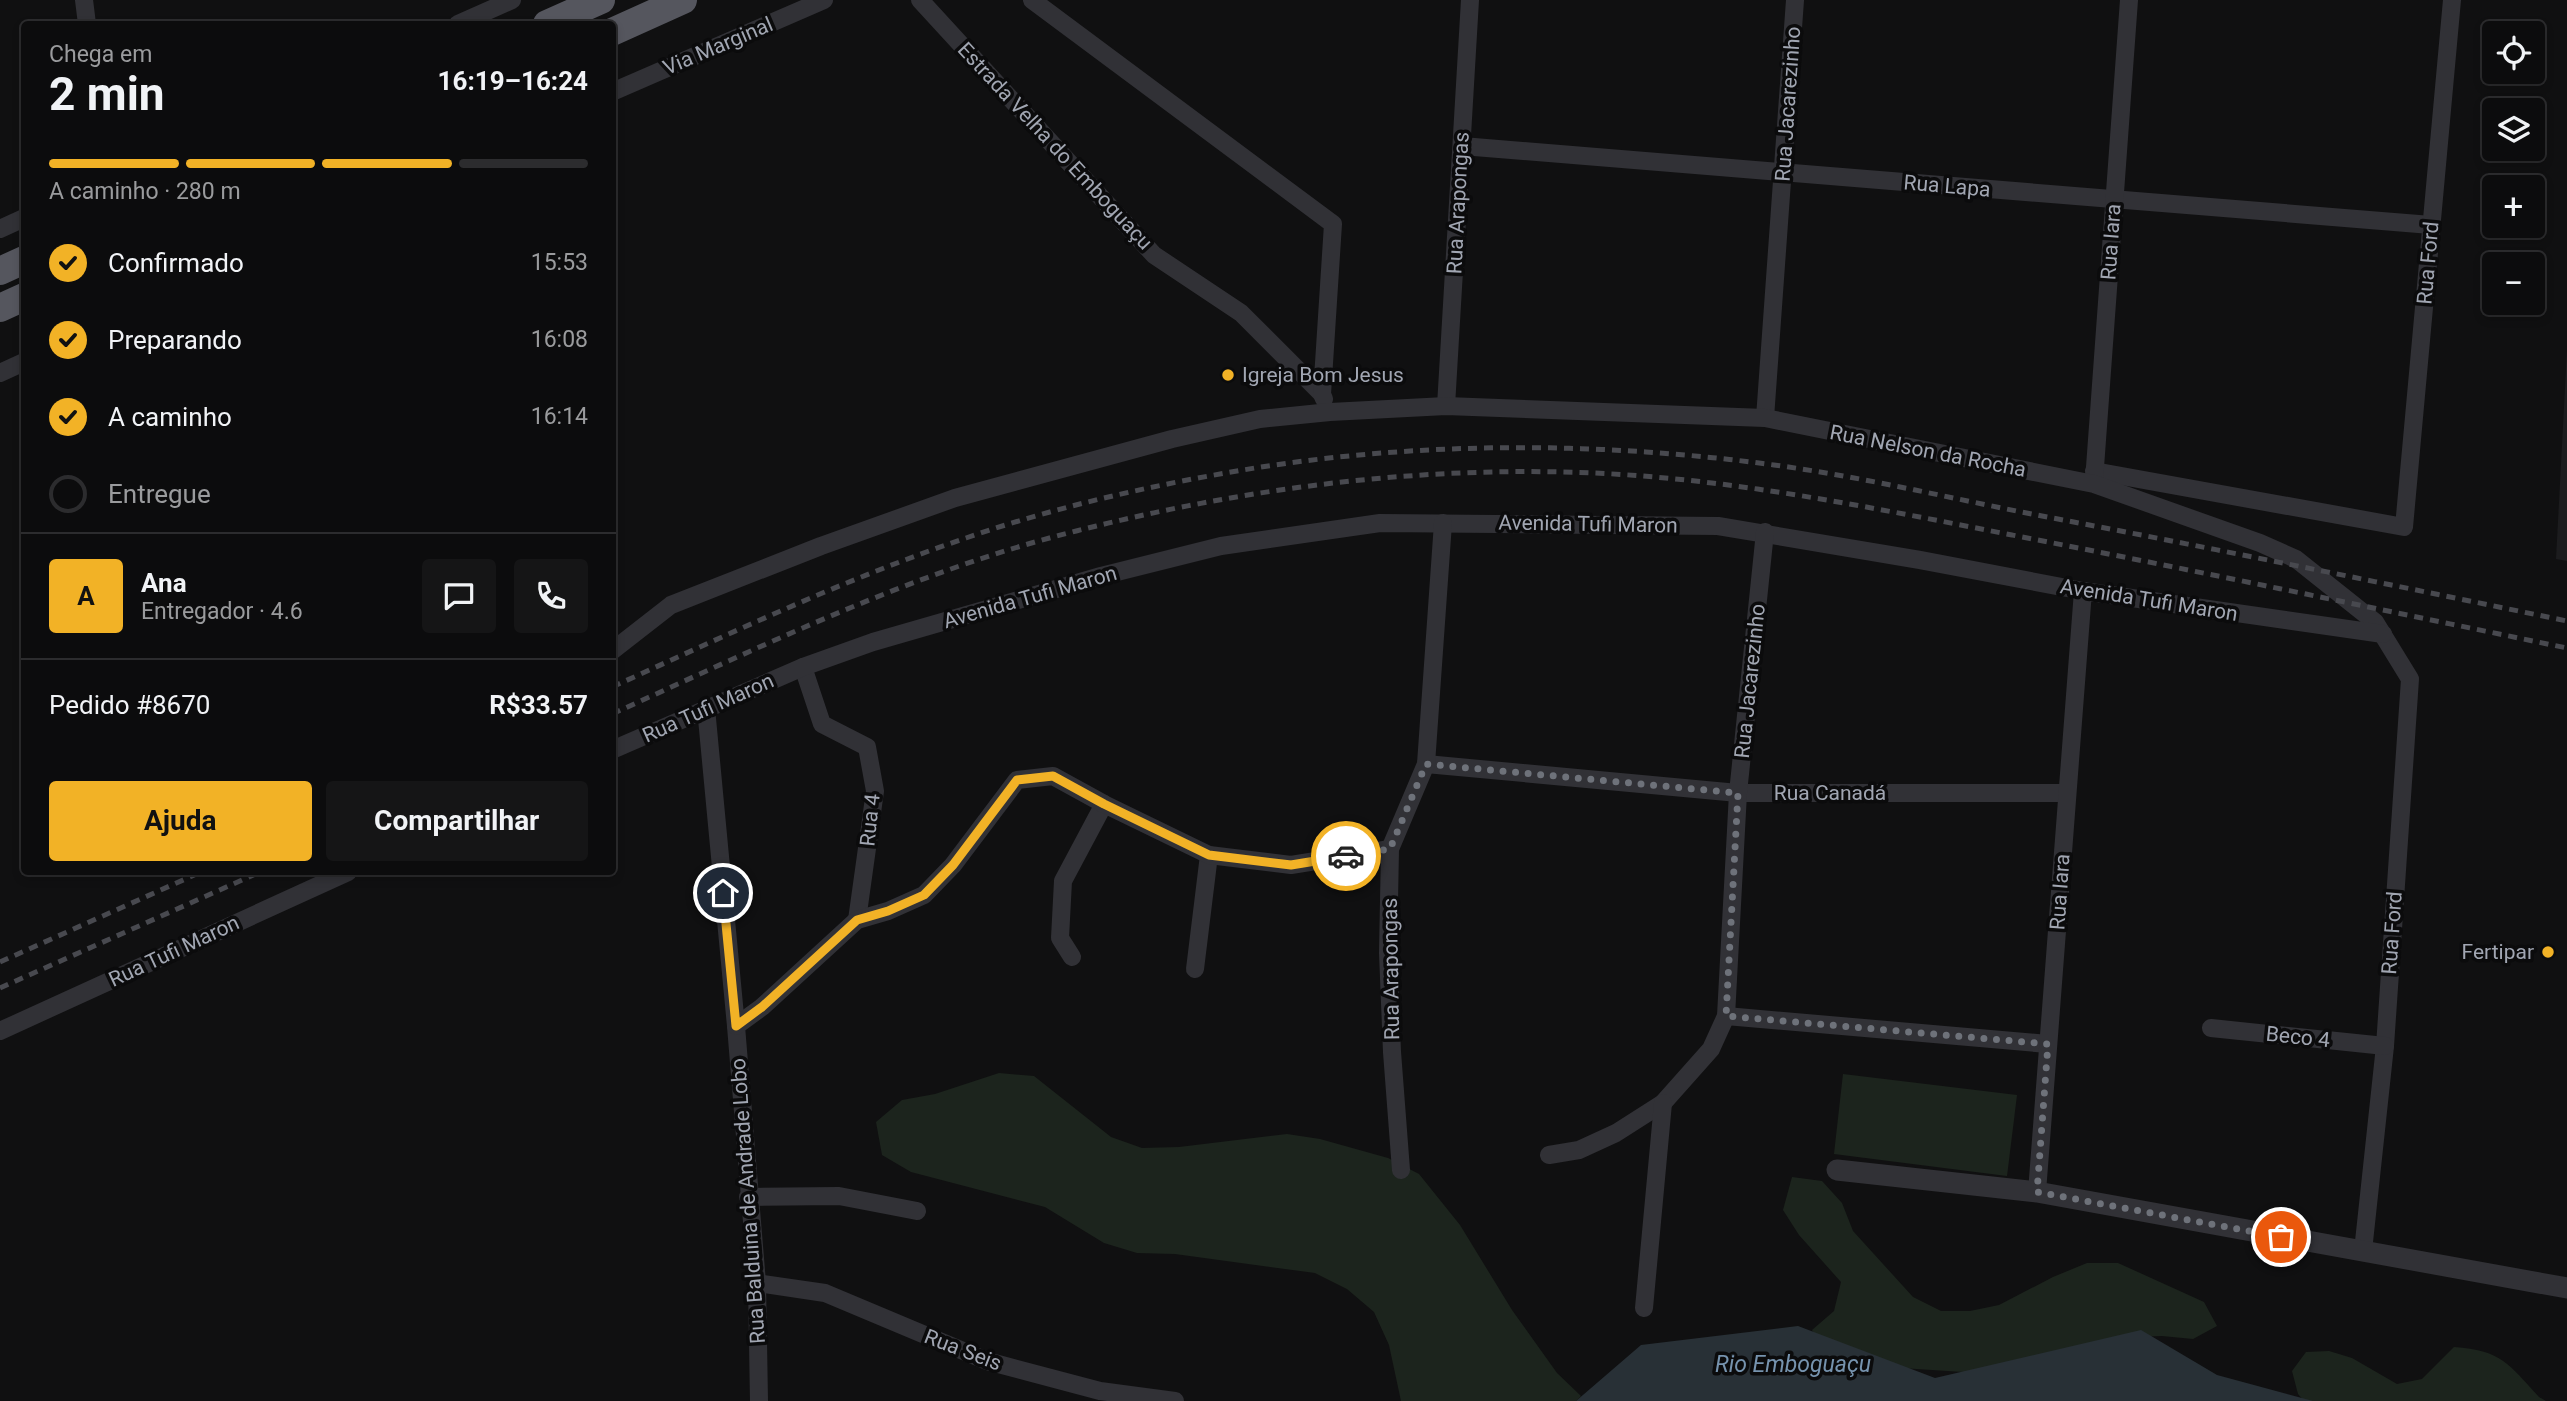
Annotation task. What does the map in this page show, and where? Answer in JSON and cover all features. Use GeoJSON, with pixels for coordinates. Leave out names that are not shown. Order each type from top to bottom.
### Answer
{"type":"FeatureCollection","features":[{"type":"Feature","properties":{"kind":"highway"},"geometry":{"type":"LineString","coordinates":[[554,21],[601,0]]}},
{"type":"Feature","properties":{"kind":"highway"},"geometry":{"type":"LineString","coordinates":[[616,30],[683,0]]}},
{"type":"Feature","properties":{"kind":"highway"},"geometry":{"type":"LineString","coordinates":[[0,271],[21,261]]}},
{"type":"Feature","properties":{"kind":"street"},"geometry":{"type":"LineString","coordinates":[[84,0],[87,21]]}},
{"type":"Feature","properties":{"kind":"street"},"geometry":{"type":"LineString","coordinates":[[465,21],[512,0]]}},
{"type":"Feature","properties":{"kind":"street","name":"Via Marginal"},"geometry":{"type":"LineString","coordinates":[[616,90],[824,0]]}},
{"type":"Feature","properties":{"kind":"street","name":"Estrada Velha do Emboguaçu"},"geometry":{"type":"LineString","coordinates":[[920,0],[1154,255],[1241,313],[1322,394]]}},
{"type":"Feature","properties":{"kind":"street"},"geometry":{"type":"LineString","coordinates":[[1032,0],[1333,224],[1322,394],[1330,412]]}},
{"type":"Feature","properties":{"kind":"street","name":"Rua Arapongas"},"geometry":{"type":"LineString","coordinates":[[1446,406],[1470,0]]}},
{"type":"Feature","properties":{"kind":"street","name":"Rua Jacarezinho"},"geometry":{"type":"LineString","coordinates":[[1765,418],[1795,0]]}},
{"type":"Feature","properties":{"kind":"street","name":"Rua Iara"},"geometry":{"type":"LineString","coordinates":[[2094,478],[2129,0]]}},
{"type":"Feature","properties":{"kind":"street","name":"Rua Ford"},"geometry":{"type":"LineString","coordinates":[[2094,478],[2404,527],[2452,0]]}},
{"type":"Feature","properties":{"kind":"street","name":"Rua Lapa"},"geometry":{"type":"LineString","coordinates":[[1462,146],[2431,225]]}},
{"type":"Feature","properties":{"kind":"street"},"geometry":{"type":"LineString","coordinates":[[0,229],[21,219]]}},
{"type":"Feature","properties":{"kind":"street"},"geometry":{"type":"LineString","coordinates":[[0,373],[21,363]]}},
{"type":"Feature","properties":{"kind":"street","name":"Rua Nelson da Rocha"},"geometry":{"type":"LineString","coordinates":[[616,648],[671,605],[821,546],[955,498],[1172,439],[1260,419],[1330,412],[1446,406],[1765,418],[2094,478],[2296,559],[2379,628]]}},
{"type":"Feature","properties":{"kind":"street","name":"Avenida Tufi Maron"},"geometry":{"type":"LineString","coordinates":[[803,667],[873,642],[1074,584],[1222,546],[1380,523],[1718,526],[1765,532],[2083,591],[2379,628]]}},
{"type":"Feature","properties":{"kind":"street","name":"Rua Arapongas"},"geometry":{"type":"LineString","coordinates":[[1401,1170],[1388,953],[1390,849],[1426,764],[1443,523]]}},
{"type":"Feature","properties":{"kind":"street","name":"Rua Jacarezinho"},"geometry":{"type":"LineString","coordinates":[[1549,1155],[1579,1150],[1616,1133],[1663,1102],[1711,1049],[1726,1016],[1738,793],[1765,532]]}},
{"type":"Feature","properties":{"kind":"street","name":"Rua Iara"},"geometry":{"type":"LineString","coordinates":[[2037,1192],[2083,591]]}},
{"type":"Feature","properties":{"kind":"street","name":"Rua Ford"},"geometry":{"type":"LineString","coordinates":[[2363,1251],[2385,1046],[2410,679],[2379,628]]}},
{"type":"Feature","properties":{"kind":"street","name":"Rua Tufi Maron"},"geometry":{"type":"LineString","coordinates":[[616,748],[803,667]]}},
{"type":"Feature","properties":{"kind":"street","name":"Rua 4"},"geometry":{"type":"LineString","coordinates":[[803,667],[822,724],[867,747],[875,791],[857,920]]}},
{"type":"Feature","properties":{"kind":"street","name":"Rua Balduina de Andrade Lobo"},"geometry":{"type":"LineString","coordinates":[[706,708],[757,1283],[759,1401]]}},
{"type":"Feature","properties":{"kind":"street","name":"Rua Canadá"},"geometry":{"type":"LineString","coordinates":[[1426,764],[1738,793],[2067,793]]}},
{"type":"Feature","properties":{"kind":"street"},"geometry":{"type":"LineString","coordinates":[[736,1026],[762,1007],[857,920],[888,911],[924,895],[953,865],[1017,780],[1053,776],[1209,855],[1291,865],[1390,849]]}},
{"type":"Feature","properties":{"kind":"street"},"geometry":{"type":"LineString","coordinates":[[1072,957],[1060,938],[1063,881],[1104,804]]}},
{"type":"Feature","properties":{"kind":"street"},"geometry":{"type":"LineString","coordinates":[[1195,969],[1209,855]]}},
{"type":"Feature","properties":{"kind":"street","name":"Rua Tufi Maron"},"geometry":{"type":"LineString","coordinates":[[0,1031],[341,875]]}},
{"type":"Feature","properties":{"kind":"street"},"geometry":{"type":"LineString","coordinates":[[1726,1016],[2048,1044]]}},
{"type":"Feature","properties":{"kind":"street","name":"Beco 4"},"geometry":{"type":"LineString","coordinates":[[2211,1028],[2385,1046]]}},
{"type":"Feature","properties":{"kind":"street"},"geometry":{"type":"LineString","coordinates":[[1644,1308],[1663,1102]]}},
{"type":"Feature","properties":{"kind":"street"},"geometry":{"type":"LineString","coordinates":[[1837,1170],[2037,1192],[2567,1288]]}},
{"type":"Feature","properties":{"kind":"street"},"geometry":{"type":"LineString","coordinates":[[748,1196],[839,1196],[917,1211]]}},
{"type":"Feature","properties":{"kind":"street","name":"Rua Seis"},"geometry":{"type":"LineString","coordinates":[[757,1283],[825,1293],[986,1361],[1100,1391],[1175,1401]]}},
{"type":"Feature","properties":{"kind":"shaded area"},"geometry":{"type":"Polygon","coordinates":[[[2567,350],[2567,561],[2556,559],[2567,350]]]}},
{"type":"Feature","properties":{"kind":"shaded area"},"geometry":{"type":"Polygon","coordinates":[[[999,1073],[1034,1076],[1111,1137],[1142,1148],[1179,1147],[1287,1134],[1320,1139],[1388,1158],[1419,1174],[1460,1225],[1512,1310],[1557,1373],[1581,1396],[1576,1401],[1401,1401],[1389,1345],[1374,1312],[1347,1289],[1315,1273],[1175,1254],[1137,1253],[1104,1243],[1045,1207],[911,1172],[882,1155],[876,1122],[902,1100],[935,1094],[999,1073]]]}},
{"type":"Feature","properties":{"kind":"shaded area"},"geometry":{"type":"Polygon","coordinates":[[[1843,1074],[2017,1095],[2007,1176],[1834,1154],[1843,1074]]]}},
{"type":"Feature","properties":{"kind":"shaded area"},"geometry":{"type":"Polygon","coordinates":[[[1792,1177],[1822,1181],[1842,1203],[1853,1231],[1913,1297],[1941,1311],[1970,1311],[1999,1305],[2087,1263],[2118,1263],[2204,1302],[2217,1326],[2193,1339],[2133,1337],[1979,1373],[1826,1360],[1812,1330],[1834,1311],[1841,1282],[1799,1235],[1783,1210],[1792,1177]]]}},
{"type":"Feature","properties":{"kind":"shaded area"},"geometry":{"type":"Polygon","coordinates":[[[2454,1347],[2494,1355],[2511,1367],[2546,1401],[2304,1401],[2298,1394],[2292,1371],[2306,1352],[2329,1351],[2352,1358],[2397,1384],[2422,1379],[2454,1347]]]}},
{"type":"Feature","properties":{"kind":"water","name":"Rio Emboguaçu"},"geometry":{"type":"Polygon","coordinates":[[[1798,1326],[1935,1378],[2141,1330],[2217,1375],[2313,1401],[1576,1401],[1641,1345],[1798,1326]]]}},
{"type":"Feature","properties":{"kind":"railway"},"geometry":{"type":"LineString","coordinates":[[616,685],[876,571],[1038,515],[1186,480],[1261,467],[1389,452],[1453,449],[1646,452],[1808,470],[2567,621]]}},
{"type":"Feature","properties":{"kind":"railway"},"geometry":{"type":"LineString","coordinates":[[616,712],[830,616],[940,573],[1053,537],[1115,521],[1242,496],[1305,486],[1434,474],[1620,474],[1789,494],[2082,549],[2567,648]]}},
{"type":"Feature","properties":{"kind":"railway"},"geometry":{"type":"LineString","coordinates":[[0,962],[194,875]]}},
{"type":"Feature","properties":{"kind":"railway"},"geometry":{"type":"LineString","coordinates":[[0,988],[253,875]]}},
{"type":"Feature","properties":{"kind":"way so far"},"geometry":{"type":"LineString","coordinates":[[1346,856],[1390,849],[1426,764],[1738,793],[1726,1016],[2048,1044],[2037,1192],[2281,1237]]}},
{"type":"Feature","properties":{"kind":"place","name":"Igreja Bom Jesus"},"geometry":{"type":"Point","coordinates":[1228,375]}},
{"type":"Feature","properties":{"kind":"place","name":"Fertipar"},"geometry":{"type":"Point","coordinates":[2548,952]}},
{"type":"Feature","properties":{"kind":"route"},"geometry":{"type":"LineString","coordinates":[[723,893],[736,1026],[762,1007],[857,920],[888,911],[924,895],[953,865],[1017,780],[1053,776],[1209,855],[1291,865],[1346,856]]}}]}
